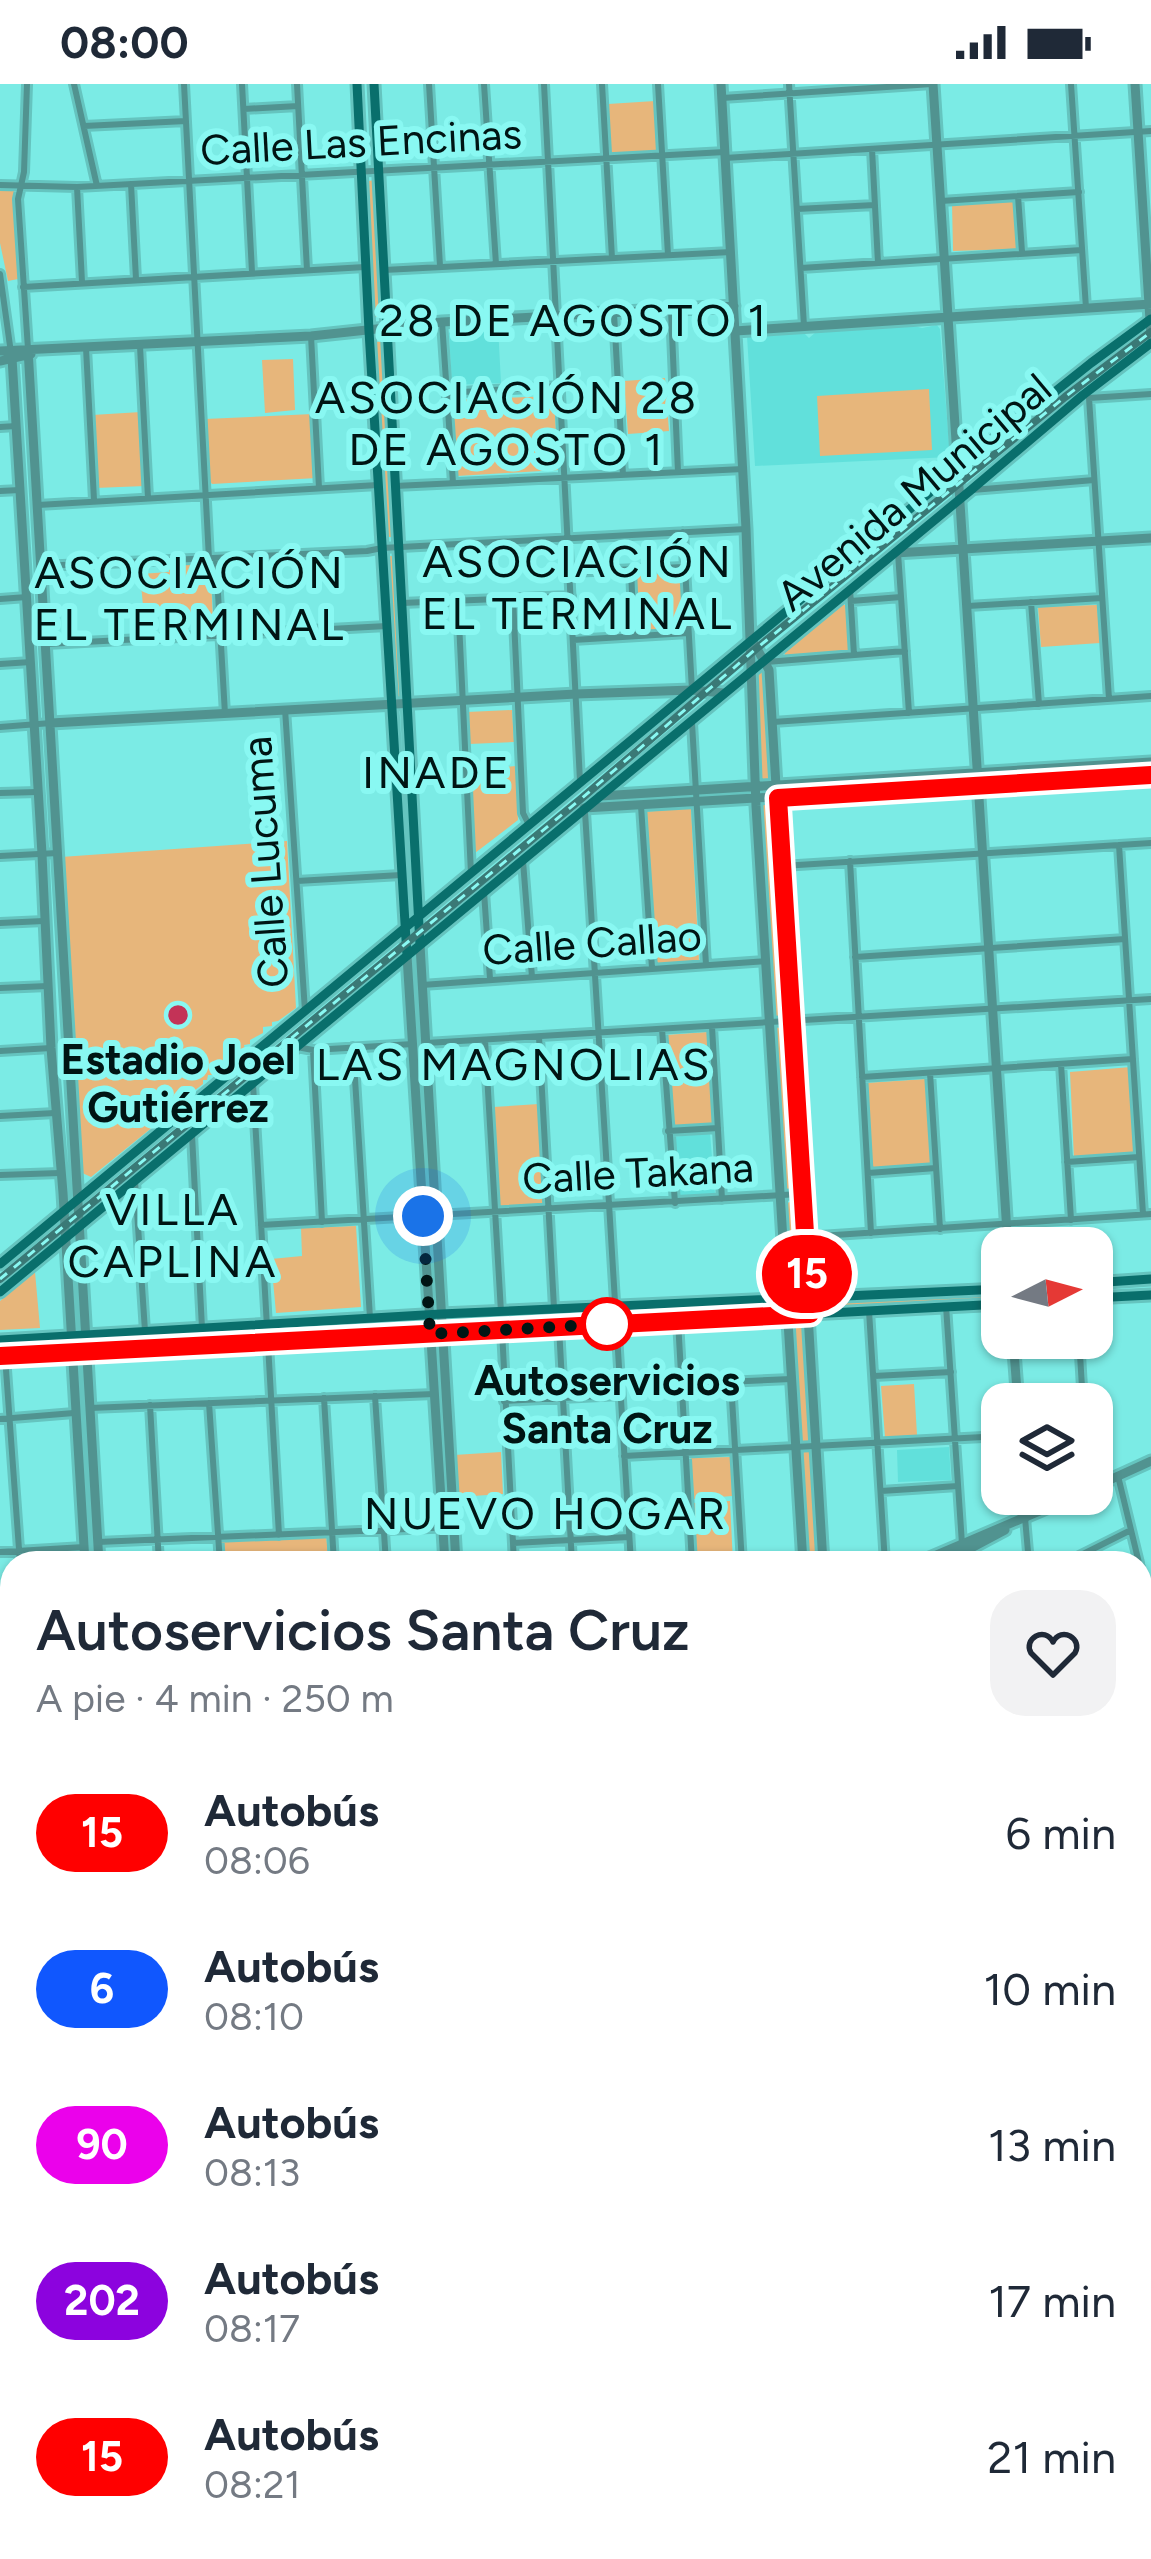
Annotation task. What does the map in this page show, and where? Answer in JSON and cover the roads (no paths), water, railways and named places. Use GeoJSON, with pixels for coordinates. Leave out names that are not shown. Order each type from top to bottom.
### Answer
{"type":"FeatureCollection","features":[{"type":"Feature","properties":{"kind":"main road"},"geometry":{"type":"LineString","coordinates":[[357,84],[407,956]]}},
{"type":"Feature","properties":{"kind":"main road"},"geometry":{"type":"LineString","coordinates":[[374,84],[420,945]]}},
{"type":"Feature","properties":{"kind":"main road","name":"Avenida Municipal"},"geometry":{"type":"LineString","coordinates":[[0,1264],[958,469],[1150,319]]}},
{"type":"Feature","properties":{"kind":"main road","name":"Avenida Municipal"},"geometry":{"type":"LineString","coordinates":[[0,1292],[750,671],[851,595],[1151,339]]}},
{"type":"Feature","properties":{"kind":"main road"},"geometry":{"type":"LineString","coordinates":[[401,858],[416,857]]}},
{"type":"Feature","properties":{"kind":"main road"},"geometry":{"type":"LineString","coordinates":[[1113,1282],[1151,1279]]}},
{"type":"Feature","properties":{"kind":"main road"},"geometry":{"type":"LineString","coordinates":[[0,1340],[435,1314],[981,1290]]}},
{"type":"Feature","properties":{"kind":"main road"},"geometry":{"type":"LineString","coordinates":[[1113,1297],[1151,1295]]}},
{"type":"Feature","properties":{"kind":"main road"},"geometry":{"type":"LineString","coordinates":[[2,1356],[981,1305]]}},
{"type":"Feature","properties":{"kind":"street"},"geometry":{"type":"LineString","coordinates":[[27,84],[24,172],[18,199],[99,1551]]}},
{"type":"Feature","properties":{"kind":"street"},"geometry":{"type":"LineString","coordinates":[[74,84],[97,186]]}},
{"type":"Feature","properties":{"kind":"street"},"geometry":{"type":"LineString","coordinates":[[184,84],[206,495],[225,714]]}},
{"type":"Feature","properties":{"kind":"street"},"geometry":{"type":"LineString","coordinates":[[242,84],[253,273]]}},
{"type":"Feature","properties":{"kind":"street"},"geometry":{"type":"LineString","coordinates":[[297,84],[307,270]]}},
{"type":"Feature","properties":{"kind":"street"},"geometry":{"type":"LineString","coordinates":[[429,84],[440,266]]}},
{"type":"Feature","properties":{"kind":"street"},"geometry":{"type":"LineString","coordinates":[[484,84],[496,264]]}},
{"type":"Feature","properties":{"kind":"street"},"geometry":{"type":"LineString","coordinates":[[544,84],[580,782]]}},
{"type":"Feature","properties":{"kind":"street"},"geometry":{"type":"LineString","coordinates":[[602,84],[612,257]]}},
{"type":"Feature","properties":{"kind":"street"},"geometry":{"type":"LineString","coordinates":[[658,84],[668,255]]}},
{"type":"Feature","properties":{"kind":"street"},"geometry":{"type":"LineString","coordinates":[[721,84],[752,640],[756,800],[802,1551]]}},
{"type":"Feature","properties":{"kind":"street"},"geometry":{"type":"LineString","coordinates":[[722,98],[789,89],[933,84],[1006,1225]]}},
{"type":"Feature","properties":{"kind":"street"},"geometry":{"type":"LineString","coordinates":[[1072,84],[1086,308]]}},
{"type":"Feature","properties":{"kind":"street"},"geometry":{"type":"LineString","coordinates":[[1135,84],[1151,339]]}},
{"type":"Feature","properties":{"kind":"street"},"geometry":{"type":"LineString","coordinates":[[789,89],[804,327]]}},
{"type":"Feature","properties":{"kind":"street"},"geometry":{"type":"LineString","coordinates":[[244,109],[298,106]]}},
{"type":"Feature","properties":{"kind":"street"},"geometry":{"type":"LineString","coordinates":[[84,126],[186,121]]}},
{"type":"Feature","properties":{"kind":"street","name":"Calle Las Encinas"},"geometry":{"type":"LineString","coordinates":[[0,185],[77,187],[662,155],[793,154],[1151,131]]}},
{"type":"Feature","properties":{"kind":"street"},"geometry":{"type":"LineString","coordinates":[[872,149],[878,263]]}},
{"type":"Feature","properties":{"kind":"street"},"geometry":{"type":"LineString","coordinates":[[131,184],[136,279]]}},
{"type":"Feature","properties":{"kind":"street"},"geometry":{"type":"LineString","coordinates":[[77,187],[82,282]]}},
{"type":"Feature","properties":{"kind":"street"},"geometry":{"type":"LineString","coordinates":[[941,201],[1078,192]]}},
{"type":"Feature","properties":{"kind":"street"},"geometry":{"type":"LineString","coordinates":[[1018,196],[1022,254]]}},
{"type":"Feature","properties":{"kind":"street"},"geometry":{"type":"LineString","coordinates":[[797,209],[875,205]]}},
{"type":"Feature","properties":{"kind":"street"},"geometry":{"type":"LineString","coordinates":[[801,268],[1082,250]]}},
{"type":"Feature","properties":{"kind":"street"},"geometry":{"type":"LineString","coordinates":[[384,270],[731,252]]}},
{"type":"Feature","properties":{"kind":"street"},"geometry":{"type":"LineString","coordinates":[[23,286],[365,267]]}},
{"type":"Feature","properties":{"kind":"street"},"geometry":{"type":"LineString","coordinates":[[0,274],[16,426],[84,1551]]}},
{"type":"Feature","properties":{"kind":"street"},"geometry":{"type":"LineString","coordinates":[[735,331],[1150,304]]}},
{"type":"Feature","properties":{"kind":"street"},"geometry":{"type":"LineString","coordinates":[[6,355],[311,336],[442,322],[734,307]]}},
{"type":"Feature","properties":{"kind":"street"},"geometry":{"type":"LineString","coordinates":[[671,310],[678,472]]}},
{"type":"Feature","properties":{"kind":"street"},"geometry":{"type":"LineString","coordinates":[[614,313],[623,475]]}},
{"type":"Feature","properties":{"kind":"street"},"geometry":{"type":"LineString","coordinates":[[442,322],[453,483]]}},
{"type":"Feature","properties":{"kind":"street"},"geometry":{"type":"LineString","coordinates":[[311,336],[320,489]]}},
{"type":"Feature","properties":{"kind":"street"},"geometry":{"type":"LineString","coordinates":[[140,345],[148,499]]}},
{"type":"Feature","properties":{"kind":"street"},"geometry":{"type":"LineString","coordinates":[[86,348],[94,502]]}},
{"type":"Feature","properties":{"kind":"street"},"geometry":{"type":"LineString","coordinates":[[447,393],[560,386]]}},
{"type":"Feature","properties":{"kind":"street"},"geometry":{"type":"LineString","coordinates":[[1109,699],[1086,397],[1151,394]]}},
{"type":"Feature","properties":{"kind":"street"},"geometry":{"type":"LineString","coordinates":[[0,427],[16,426]]}},
{"type":"Feature","properties":{"kind":"street"},"geometry":{"type":"LineString","coordinates":[[395,486],[743,469]]}},
{"type":"Feature","properties":{"kind":"street"},"geometry":{"type":"LineString","coordinates":[[971,490],[1094,479]]}},
{"type":"Feature","properties":{"kind":"street"},"geometry":{"type":"LineString","coordinates":[[38,505],[378,485]]}},
{"type":"Feature","properties":{"kind":"street"},"geometry":{"type":"LineString","coordinates":[[0,491],[20,490]]}},
{"type":"Feature","properties":{"kind":"street"},"geometry":{"type":"LineString","coordinates":[[41,566],[746,529]]}},
{"type":"Feature","properties":{"kind":"street"},"geometry":{"type":"LineString","coordinates":[[683,532],[692,690]]}},
{"type":"Feature","properties":{"kind":"street"},"geometry":{"type":"LineString","coordinates":[[909,713],[897,553],[1151,538]]}},
{"type":"Feature","properties":{"kind":"street"},"geometry":{"type":"LineString","coordinates":[[569,572],[684,567]]}},
{"type":"Feature","properties":{"kind":"street"},"geometry":{"type":"LineString","coordinates":[[631,569],[634,636]]}},
{"type":"Feature","properties":{"kind":"street"},"geometry":{"type":"LineString","coordinates":[[854,655],[851,595],[901,597]]}},
{"type":"Feature","properties":{"kind":"street"},"geometry":{"type":"LineString","coordinates":[[402,603],[571,596]]}},
{"type":"Feature","properties":{"kind":"street"},"geometry":{"type":"LineString","coordinates":[[0,598],[27,597]]}},
{"type":"Feature","properties":{"kind":"street"},"geometry":{"type":"LineString","coordinates":[[513,598],[523,814],[529,825]]}},
{"type":"Feature","properties":{"kind":"street"},"geometry":{"type":"LineString","coordinates":[[967,606],[1102,598]]}},
{"type":"Feature","properties":{"kind":"street"},"geometry":{"type":"LineString","coordinates":[[458,601],[471,873]]}},
{"type":"Feature","properties":{"kind":"street"},"geometry":{"type":"LineString","coordinates":[[1031,602],[1039,704]]}},
{"type":"Feature","properties":{"kind":"street"},"geometry":{"type":"LineString","coordinates":[[46,644],[387,626]]}},
{"type":"Feature","properties":{"kind":"street"},"geometry":{"type":"LineString","coordinates":[[573,640],[688,633]]}},
{"type":"Feature","properties":{"kind":"street"},"geometry":{"type":"LineString","coordinates":[[752,640],[766,660],[773,722],[822,1551]]}},
{"type":"Feature","properties":{"kind":"street"},"geometry":{"type":"LineString","coordinates":[[766,660],[904,651]]}},
{"type":"Feature","properties":{"kind":"street"},"geometry":{"type":"LineString","coordinates":[[0,664],[31,662]]}},
{"type":"Feature","properties":{"kind":"street"},"geometry":{"type":"LineString","coordinates":[[0,727],[576,694],[724,693]]}},
{"type":"Feature","properties":{"kind":"street"},"geometry":{"type":"LineString","coordinates":[[773,722],[1151,697]]}},
{"type":"Feature","properties":{"kind":"street","name":"Calle Lucuma"},"geometry":{"type":"LineString","coordinates":[[285,710],[304,1011]]}},
{"type":"Feature","properties":{"kind":"street"},"geometry":{"type":"LineString","coordinates":[[692,719],[706,965]]}},
{"type":"Feature","properties":{"kind":"street"},"geometry":{"type":"LineString","coordinates":[[630,1551],[584,808],[641,806],[777,785],[1151,762]]}},
{"type":"Feature","properties":{"kind":"street"},"geometry":{"type":"LineString","coordinates":[[599,796],[756,800],[1151,775]]}},
{"type":"Feature","properties":{"kind":"street"},"geometry":{"type":"LineString","coordinates":[[0,793],[38,792]]}},
{"type":"Feature","properties":{"kind":"street"},"geometry":{"type":"LineString","coordinates":[[641,806],[652,968]]}},
{"type":"Feature","properties":{"kind":"street"},"geometry":{"type":"LineString","coordinates":[[782,866],[1151,843]]}},
{"type":"Feature","properties":{"kind":"street"},"geometry":{"type":"LineString","coordinates":[[805,1237],[1147,1214],[1139,1157],[1119,845]]}},
{"type":"Feature","properties":{"kind":"street"},"geometry":{"type":"LineString","coordinates":[[0,856],[58,853]]}},
{"type":"Feature","properties":{"kind":"street"},"geometry":{"type":"LineString","coordinates":[[523,860],[532,977]]}},
{"type":"Feature","properties":{"kind":"street"},"geometry":{"type":"LineString","coordinates":[[850,861],[871,1233]]}},
{"type":"Feature","properties":{"kind":"street"},"geometry":{"type":"LineString","coordinates":[[297,881],[402,875]]}},
{"type":"Feature","properties":{"kind":"street"},"geometry":{"type":"LineString","coordinates":[[484,892],[490,980]]}},
{"type":"Feature","properties":{"kind":"street"},"geometry":{"type":"LineString","coordinates":[[0,922],[44,921]]}},
{"type":"Feature","properties":{"kind":"street"},"geometry":{"type":"LineString","coordinates":[[855,957],[1125,939]]}},
{"type":"Feature","properties":{"kind":"street"},"geometry":{"type":"LineString","coordinates":[[420,945],[436,1215],[435,1314],[446,1551]]}},
{"type":"Feature","properties":{"kind":"street"},"geometry":{"type":"LineString","coordinates":[[407,956],[423,1216],[435,1314]]}},
{"type":"Feature","properties":{"kind":"street","name":"Calle Callao"},"geometry":{"type":"LineString","coordinates":[[422,985],[766,961]]}},
{"type":"Feature","properties":{"kind":"street"},"geometry":{"type":"LineString","coordinates":[[0,988],[48,986]]}},
{"type":"Feature","properties":{"kind":"street"},"geometry":{"type":"LineString","coordinates":[[297,1047],[1151,999]]}},
{"type":"Feature","properties":{"kind":"street"},"geometry":{"type":"LineString","coordinates":[[712,1027],[722,1199]]}},
{"type":"Feature","properties":{"kind":"street"},"geometry":{"type":"LineString","coordinates":[[662,1030],[675,1203]]}},
{"type":"Feature","properties":{"kind":"street"},"geometry":{"type":"LineString","coordinates":[[538,1036],[554,1310]]}},
{"type":"Feature","properties":{"kind":"street"},"geometry":{"type":"LineString","coordinates":[[485,1040],[500,1312]]}},
{"type":"Feature","properties":{"kind":"street"},"geometry":{"type":"LineString","coordinates":[[353,1047],[370,1318]]}},
{"type":"Feature","properties":{"kind":"street"},"geometry":{"type":"LineString","coordinates":[[0,1051],[51,1048]]}},
{"type":"Feature","properties":{"kind":"street"},"geometry":{"type":"LineString","coordinates":[[313,1049],[322,1222]]}},
{"type":"Feature","properties":{"kind":"street"},"geometry":{"type":"LineString","coordinates":[[862,1077],[1133,1059]]}},
{"type":"Feature","properties":{"kind":"street"},"geometry":{"type":"LineString","coordinates":[[1061,1064],[1071,1220]]}},
{"type":"Feature","properties":{"kind":"street"},"geometry":{"type":"LineString","coordinates":[[930,1073],[940,1229]]}},
{"type":"Feature","properties":{"kind":"street"},"geometry":{"type":"LineString","coordinates":[[253,1084],[279,1535]]}},
{"type":"Feature","properties":{"kind":"street"},"geometry":{"type":"LineString","coordinates":[[0,1117],[55,1113]]}},
{"type":"Feature","properties":{"kind":"street"},"geometry":{"type":"LineString","coordinates":[[668,1131],[718,1128]]}},
{"type":"Feature","properties":{"kind":"street"},"geometry":{"type":"LineString","coordinates":[[192,1135],[202,1328]]}},
{"type":"Feature","properties":{"kind":"street"},"geometry":{"type":"LineString","coordinates":[[1067,1162],[1139,1157]]}},
{"type":"Feature","properties":{"kind":"street"},"geometry":{"type":"LineString","coordinates":[[868,1173],[936,1168]]}},
{"type":"Feature","properties":{"kind":"street"},"geometry":{"type":"LineString","coordinates":[[0,1175],[60,1173]]}},
{"type":"Feature","properties":{"kind":"street"},"geometry":{"type":"LineString","coordinates":[[135,1181],[146,1331]]}},
{"type":"Feature","properties":{"kind":"street","name":"Calle Takana"},"geometry":{"type":"LineString","coordinates":[[261,1225],[802,1194]]}},
{"type":"Feature","properties":{"kind":"street"},"geometry":{"type":"LineString","coordinates":[[946,1306],[962,1548]]}},
{"type":"Feature","properties":{"kind":"street"},"geometry":{"type":"LineString","coordinates":[[869,1310],[885,1551]]}},
{"type":"Feature","properties":{"kind":"street"},"geometry":{"type":"LineString","coordinates":[[678,1321],[691,1551]]}},
{"type":"Feature","properties":{"kind":"street"},"geometry":{"type":"LineString","coordinates":[[559,1327],[571,1551]]}},
{"type":"Feature","properties":{"kind":"street"},"geometry":{"type":"LineString","coordinates":[[502,1330],[513,1551]]}},
{"type":"Feature","properties":{"kind":"street"},"geometry":{"type":"LineString","coordinates":[[2,1356],[19,1551],[84,1547]]}},
{"type":"Feature","properties":{"kind":"street"},"geometry":{"type":"LineString","coordinates":[[874,1376],[951,1372]]}},
{"type":"Feature","properties":{"kind":"street"},"geometry":{"type":"LineString","coordinates":[[681,1384],[791,1379]]}},
{"type":"Feature","properties":{"kind":"street"},"geometry":{"type":"LineString","coordinates":[[731,1382],[741,1551]]}},
{"type":"Feature","properties":{"kind":"street"},"geometry":{"type":"LineString","coordinates":[[90,1408],[440,1393]]}},
{"type":"Feature","properties":{"kind":"street"},"geometry":{"type":"LineString","coordinates":[[504,1401],[621,1395]]}},
{"type":"Feature","properties":{"kind":"street"},"geometry":{"type":"LineString","coordinates":[[375,1396],[385,1551]]}},
{"type":"Feature","properties":{"kind":"street"},"geometry":{"type":"LineString","coordinates":[[324,1398],[333,1551]]}},
{"type":"Feature","properties":{"kind":"street"},"geometry":{"type":"LineString","coordinates":[[209,1403],[219,1551]]}},
{"type":"Feature","properties":{"kind":"street"},"geometry":{"type":"LineString","coordinates":[[150,1405],[158,1551]]}},
{"type":"Feature","properties":{"kind":"street"},"geometry":{"type":"LineString","coordinates":[[0,1419],[76,1413]]}},
{"type":"Feature","properties":{"kind":"street"},"geometry":{"type":"LineString","coordinates":[[624,1456],[981,1437]]}},
{"type":"Feature","properties":{"kind":"street"},"geometry":{"type":"LineString","coordinates":[[1113,1478],[1151,1461]]}},
{"type":"Feature","properties":{"kind":"street"},"geometry":{"type":"LineString","coordinates":[[1118,1476],[1137,1551]]}},
{"type":"Feature","properties":{"kind":"street"},"geometry":{"type":"LineString","coordinates":[[881,1491],[958,1486]]}},
{"type":"Feature","properties":{"kind":"street"},"geometry":{"type":"LineString","coordinates":[[1025,1515],[1028,1551]]}},
{"type":"Feature","properties":{"kind":"street"},"geometry":{"type":"LineString","coordinates":[[953,1551],[1032,1515]]}},
{"type":"Feature","properties":{"kind":"street"},"geometry":{"type":"LineString","coordinates":[[98,1542],[448,1527]]}},
{"type":"Feature","properties":{"kind":"street"},"geometry":{"type":"LineString","coordinates":[[448,1527],[453,1551]]}},
{"type":"Feature","properties":{"kind":"street"},"geometry":{"type":"LineString","coordinates":[[1089,1551],[1132,1530]]}},
{"type":"Feature","properties":{"kind":"street"},"geometry":{"type":"LineString","coordinates":[[513,1543],[629,1537]]}},
{"type":"Feature","properties":{"kind":"street"},"geometry":{"type":"LineString","coordinates":[[958,1551],[962,1548]]}},
{"type":"Feature","properties":{"kind":"railway"},"geometry":{"type":"LineString","coordinates":[[0,1279],[757,648],[1151,332]]}},
{"type":"Feature","properties":{"kind":"place","name":"Estadio Joel Gutiérrez"},"geometry":{"type":"Point","coordinates":[178,1015]}},
{"type":"Feature","properties":{"kind":"place","name":"Autoservicios Santa Cruz"},"geometry":{"type":"Point","coordinates":[607,1324]}},
{"type":"Feature","properties":{"kind":"district","name":"28 DE AGOSTO 1"},"geometry":{"type":"Point","coordinates":[574,320]}},
{"type":"Feature","properties":{"kind":"district","name":"ASOCIACIÓN 28 DE AGOSTO 1"},"geometry":{"type":"Point","coordinates":[507,423]}},
{"type":"Feature","properties":{"kind":"district","name":"ASOCIACIÓN EL TERMINAL"},"geometry":{"type":"Point","coordinates":[578,587]}},
{"type":"Feature","properties":{"kind":"district","name":"ASOCIACIÓN EL TERMINAL"},"geometry":{"type":"Point","coordinates":[190,598]}},
{"type":"Feature","properties":{"kind":"district","name":"INADE"},"geometry":{"type":"Point","coordinates":[437,772]}},
{"type":"Feature","properties":{"kind":"district","name":"LAS MAGNOLIAS"},"geometry":{"type":"Point","coordinates":[514,1064]}},
{"type":"Feature","properties":{"kind":"district","name":"VILLA CAPLINA"},"geometry":{"type":"Point","coordinates":[173,1235]}},
{"type":"Feature","properties":{"kind":"district","name":"NUEVO HOGAR"},"geometry":{"type":"Point","coordinates":[546,1513]}}]}
